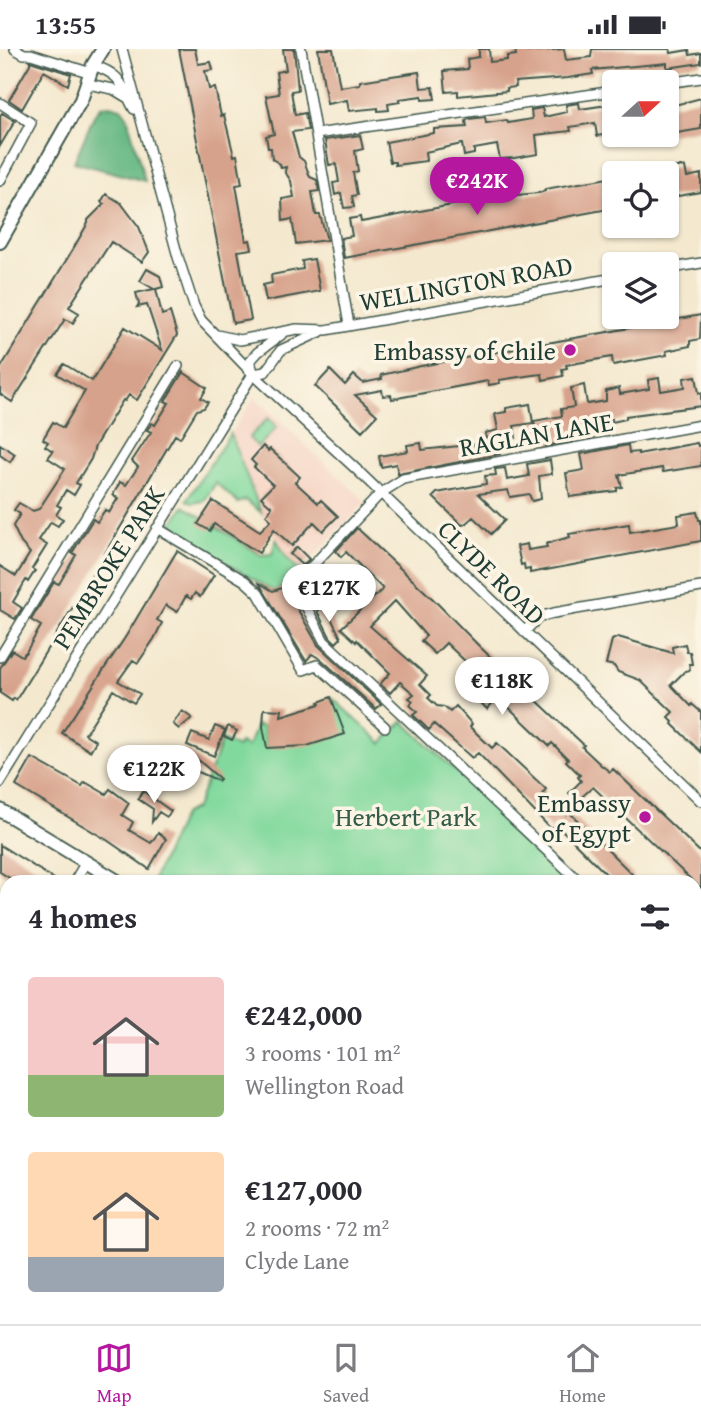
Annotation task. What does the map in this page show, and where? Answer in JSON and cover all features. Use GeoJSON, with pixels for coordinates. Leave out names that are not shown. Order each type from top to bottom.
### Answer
{"type":"FeatureCollection","features":[{"type":"Feature","properties":{"kind":"main road"},"geometry":{"type":"LineString","coordinates":[[90,74],[91,49]]}},
{"type":"Feature","properties":{"kind":"main road"},"geometry":{"type":"LineString","coordinates":[[0,241],[63,133],[103,49]]}},
{"type":"Feature","properties":{"kind":"main road"},"geometry":{"type":"LineString","coordinates":[[0,810],[107,875]]}},
{"type":"Feature","properties":{"kind":"street"},"geometry":{"type":"LineString","coordinates":[[15,49],[90,74],[128,98]]}},
{"type":"Feature","properties":{"kind":"street"},"geometry":{"type":"LineString","coordinates":[[122,49],[139,117]]}},
{"type":"Feature","properties":{"kind":"street"},"geometry":{"type":"LineString","coordinates":[[301,49],[349,325]]}},
{"type":"Feature","properties":{"kind":"street"},"geometry":{"type":"LineString","coordinates":[[90,74],[114,73],[139,117]]}},
{"type":"Feature","properties":{"kind":"street"},"geometry":{"type":"LineString","coordinates":[[679,81],[701,78]]}},
{"type":"Feature","properties":{"kind":"street"},"geometry":{"type":"LineString","coordinates":[[316,134],[602,93]]}},
{"type":"Feature","properties":{"kind":"street"},"geometry":{"type":"LineString","coordinates":[[0,103],[31,123],[0,181]]}},
{"type":"Feature","properties":{"kind":"street","name":"CLYDE ROAD"},"geometry":{"type":"LineString","coordinates":[[139,117],[191,297],[199,315],[212,333],[701,801]]}},
{"type":"Feature","properties":{"kind":"street"},"geometry":{"type":"LineString","coordinates":[[679,266],[701,263]]}},
{"type":"Feature","properties":{"kind":"street","name":"WELLINGTON ROAD"},"geometry":{"type":"LineString","coordinates":[[212,333],[240,340],[288,331],[326,330],[602,280]]}},
{"type":"Feature","properties":{"kind":"street","name":"WELLINGTON ROAD"},"geometry":{"type":"LineString","coordinates":[[253,374],[265,372],[281,350],[326,330]]}},
{"type":"Feature","properties":{"kind":"street"},"geometry":{"type":"LineString","coordinates":[[253,374],[250,362],[273,339],[288,331]]}},
{"type":"Feature","properties":{"kind":"street"},"geometry":{"type":"LineString","coordinates":[[0,657],[178,366]]}},
{"type":"Feature","properties":{"kind":"street","name":"PEMBROKE PARK"},"geometry":{"type":"LineString","coordinates":[[0,783],[253,374]]}},
{"type":"Feature","properties":{"kind":"street","name":"RAGLAN LANE"},"geometry":{"type":"LineString","coordinates":[[573,875],[324,641],[297,589],[299,580],[381,493],[403,479],[701,425]]}},
{"type":"Feature","properties":{"kind":"street"},"geometry":{"type":"LineString","coordinates":[[157,528],[245,581],[258,593],[303,670],[317,666],[385,727]]}},
{"type":"Feature","properties":{"kind":"street"},"geometry":{"type":"LineString","coordinates":[[524,632],[539,617],[554,613],[701,587]]}},
{"type":"Feature","properties":{"kind":"street"},"geometry":{"type":"LineString","coordinates":[[78,875],[86,862]]}},
{"type":"Feature","properties":{"kind":"shaded area"},"geometry":{"type":"Polygon","coordinates":[[[255,397],[366,502],[300,571],[287,558],[261,512],[230,434],[255,397]]]}},
{"type":"Feature","properties":{"kind":"green space"},"geometry":{"type":"Polygon","coordinates":[[[102,106],[121,108],[127,116],[145,181],[74,162],[95,113],[102,106]]]}},
{"type":"Feature","properties":{"kind":"green space"},"geometry":{"type":"Polygon","coordinates":[[[268,418],[277,427],[258,447],[249,438],[268,418]]]}},
{"type":"Feature","properties":{"kind":"green space"},"geometry":{"type":"Polygon","coordinates":[[[230,434],[261,512],[245,500],[238,503],[216,483],[204,501],[192,503],[187,500],[230,434]]]}},
{"type":"Feature","properties":{"kind":"green space"},"geometry":{"type":"Polygon","coordinates":[[[184,506],[261,555],[272,554],[276,539],[287,558],[300,571],[285,587],[273,591],[169,528],[184,506]]]}},
{"type":"Feature","properties":{"kind":"green space","name":"Herbert Park"},"geometry":{"type":"Polygon","coordinates":[[[331,697],[382,743],[403,721],[566,875],[155,875],[183,815],[196,808],[222,740],[238,748],[240,743],[248,747],[256,725],[263,727],[267,748],[331,697]]]}},
{"type":"Feature","properties":{"kind":"building"},"geometry":{"type":"Polygon","coordinates":[[[179,49],[195,49],[198,64],[211,62],[213,70],[205,71],[209,89],[215,88],[234,156],[237,155],[242,184],[236,185],[246,241],[250,240],[252,249],[238,251],[251,320],[233,323],[179,49]]]}},
{"type":"Feature","properties":{"kind":"building"},"geometry":{"type":"Polygon","coordinates":[[[283,49],[294,49],[298,90],[291,91],[295,115],[305,113],[308,130],[292,132],[299,157],[304,161],[310,177],[317,180],[319,191],[312,192],[316,215],[320,215],[327,240],[296,244],[292,219],[283,221],[282,199],[294,197],[291,181],[285,172],[286,167],[281,168],[280,164],[272,159],[271,148],[268,148],[266,136],[274,134],[266,96],[279,94],[276,72],[286,70],[283,49]]]}},
{"type":"Feature","properties":{"kind":"building"},"geometry":{"type":"Polygon","coordinates":[[[318,49],[333,49],[340,87],[360,84],[360,81],[419,72],[421,88],[433,87],[435,99],[422,100],[422,96],[399,99],[400,102],[388,104],[389,110],[378,111],[378,108],[349,111],[347,100],[327,104],[318,49]]]}},
{"type":"Feature","properties":{"kind":"building"},"geometry":{"type":"Polygon","coordinates":[[[479,49],[489,49],[490,62],[507,60],[507,56],[516,55],[515,49],[527,49],[527,52],[564,49],[566,60],[591,57],[592,49],[670,49],[671,53],[689,50],[690,55],[701,53],[701,63],[667,68],[667,63],[592,70],[593,74],[568,78],[515,82],[516,87],[507,88],[507,91],[458,96],[458,91],[446,92],[444,71],[468,69],[467,59],[479,57],[479,49]]]}},
{"type":"Feature","properties":{"kind":"building"},"geometry":{"type":"Polygon","coordinates":[[[30,61],[71,74],[68,85],[44,71],[22,109],[9,100],[30,61]]]}},
{"type":"Feature","properties":{"kind":"building"},"geometry":{"type":"Polygon","coordinates":[[[701,98],[701,129],[679,133],[679,104],[701,98]]]}},
{"type":"Feature","properties":{"kind":"building"},"geometry":{"type":"Polygon","coordinates":[[[579,103],[580,109],[602,106],[602,135],[597,136],[595,123],[570,127],[571,131],[536,135],[538,154],[500,159],[497,145],[474,149],[474,154],[464,156],[462,144],[425,152],[426,161],[395,165],[395,162],[390,162],[386,142],[434,133],[434,129],[467,127],[466,121],[469,119],[485,117],[486,123],[507,120],[508,123],[532,119],[531,110],[542,108],[544,117],[567,112],[566,105],[579,103]]]}},
{"type":"Feature","properties":{"kind":"building"},"geometry":{"type":"Polygon","coordinates":[[[2,113],[15,121],[0,146],[0,116],[2,113]]]}},
{"type":"Feature","properties":{"kind":"building"},"geometry":{"type":"Polygon","coordinates":[[[360,135],[363,149],[355,151],[358,171],[353,173],[357,195],[352,196],[354,207],[344,208],[341,193],[335,195],[333,183],[339,182],[336,164],[329,165],[325,140],[360,135]]]}},
{"type":"Feature","properties":{"kind":"building"},"geometry":{"type":"Polygon","coordinates":[[[679,167],[685,167],[687,177],[701,174],[701,192],[679,196],[679,167]]]}},
{"type":"Feature","properties":{"kind":"building"},"geometry":{"type":"Polygon","coordinates":[[[602,179],[602,210],[344,258],[341,238],[352,236],[349,219],[360,217],[361,222],[495,197],[539,193],[545,189],[602,179]]]}},
{"type":"Feature","properties":{"kind":"building"},"geometry":{"type":"Polygon","coordinates":[[[106,194],[121,203],[139,227],[149,252],[142,262],[111,242],[69,307],[79,313],[73,323],[65,319],[12,402],[0,394],[0,369],[88,220],[104,204],[101,202],[106,194]]]}},
{"type":"Feature","properties":{"kind":"building"},"geometry":{"type":"Polygon","coordinates":[[[314,259],[320,291],[266,301],[263,285],[272,283],[271,275],[303,269],[302,261],[314,259]]]}},
{"type":"Feature","properties":{"kind":"building"},"geometry":{"type":"Polygon","coordinates":[[[147,269],[160,276],[163,287],[156,289],[162,315],[170,312],[177,335],[137,400],[129,395],[123,400],[95,446],[91,459],[76,483],[80,485],[74,495],[66,490],[57,505],[61,507],[56,515],[63,519],[58,526],[51,522],[39,540],[47,545],[32,569],[35,571],[28,582],[26,580],[13,602],[22,608],[15,619],[0,610],[0,566],[16,576],[30,553],[21,543],[13,526],[20,514],[14,510],[19,503],[33,511],[39,509],[65,469],[48,458],[53,451],[45,446],[48,442],[43,439],[53,422],[63,428],[85,391],[57,374],[64,364],[92,381],[125,327],[162,350],[147,305],[137,307],[139,304],[136,293],[154,289],[140,281],[147,269]]]}},
{"type":"Feature","properties":{"kind":"building"},"geometry":{"type":"Polygon","coordinates":[[[701,315],[700,339],[690,341],[690,346],[666,351],[667,355],[613,365],[612,357],[566,365],[567,368],[562,369],[563,376],[543,380],[542,374],[533,375],[499,380],[500,383],[489,385],[488,381],[392,399],[391,395],[383,396],[382,390],[355,395],[377,415],[362,431],[315,386],[330,370],[345,385],[354,375],[363,383],[382,379],[381,375],[421,366],[624,329],[679,329],[679,319],[701,315]]]}},
{"type":"Feature","properties":{"kind":"building"},"geometry":{"type":"Polygon","coordinates":[[[183,372],[207,388],[201,398],[208,402],[204,408],[197,410],[180,438],[175,435],[81,594],[16,700],[14,698],[12,701],[0,693],[0,668],[12,650],[22,656],[26,652],[41,626],[31,620],[54,582],[59,584],[76,555],[72,553],[93,519],[97,522],[105,510],[109,513],[118,498],[113,495],[120,482],[126,485],[138,467],[132,461],[151,432],[147,430],[152,423],[155,425],[169,403],[165,401],[183,372]]]}},
{"type":"Feature","properties":{"kind":"building"},"geometry":{"type":"Polygon","coordinates":[[[696,376],[701,393],[701,406],[626,416],[626,419],[612,422],[612,419],[576,425],[577,429],[571,430],[573,441],[546,446],[545,442],[538,443],[534,421],[562,416],[561,409],[574,407],[571,388],[584,385],[587,404],[606,401],[606,391],[619,388],[620,394],[649,389],[648,380],[659,378],[661,391],[685,387],[684,378],[696,376]]]}},
{"type":"Feature","properties":{"kind":"building"},"geometry":{"type":"Polygon","coordinates":[[[530,404],[533,423],[514,426],[516,438],[499,443],[500,454],[398,474],[396,464],[381,467],[379,456],[408,451],[407,445],[421,443],[422,450],[487,443],[485,433],[498,430],[495,414],[506,412],[506,408],[530,404]]]}},
{"type":"Feature","properties":{"kind":"building"},"geometry":{"type":"Polygon","coordinates":[[[697,443],[698,446],[701,445],[701,466],[663,472],[662,468],[619,475],[622,487],[617,488],[617,491],[570,497],[566,473],[584,470],[581,454],[628,445],[629,453],[638,454],[697,443]]]}},
{"type":"Feature","properties":{"kind":"building"},"geometry":{"type":"Polygon","coordinates":[[[0,444],[15,454],[10,462],[0,455],[0,444]]]}},
{"type":"Feature","properties":{"kind":"building"},"geometry":{"type":"Polygon","coordinates":[[[263,446],[268,451],[270,449],[300,477],[295,482],[318,503],[321,500],[338,516],[323,531],[314,522],[292,546],[274,529],[259,553],[214,524],[210,531],[198,524],[213,501],[260,531],[271,520],[266,515],[272,507],[261,497],[273,485],[254,467],[256,465],[251,460],[263,446]]]}},
{"type":"Feature","properties":{"kind":"building"},"geometry":{"type":"Polygon","coordinates":[[[550,460],[552,474],[539,476],[541,499],[532,501],[529,494],[510,497],[508,490],[478,494],[505,520],[491,534],[473,517],[462,525],[433,497],[437,493],[486,484],[485,476],[496,475],[495,469],[505,468],[507,480],[529,476],[527,464],[550,460]]]}},
{"type":"Feature","properties":{"kind":"building"},"geometry":{"type":"Polygon","coordinates":[[[697,512],[701,520],[701,541],[530,573],[530,569],[525,570],[524,564],[521,565],[517,546],[527,544],[528,550],[547,547],[546,544],[570,537],[569,534],[629,524],[630,532],[679,524],[678,515],[697,512]]]}},
{"type":"Feature","properties":{"kind":"building"},"geometry":{"type":"Polygon","coordinates":[[[357,528],[584,745],[582,747],[601,765],[610,772],[613,769],[701,853],[701,875],[686,875],[593,787],[577,801],[569,793],[581,781],[578,777],[580,775],[566,761],[568,759],[552,743],[549,746],[498,697],[487,709],[474,696],[484,682],[446,643],[435,654],[421,641],[426,636],[395,601],[370,626],[427,676],[420,684],[431,695],[428,698],[450,712],[456,706],[472,724],[470,727],[492,748],[497,743],[546,789],[543,793],[566,815],[569,812],[633,875],[607,875],[556,824],[551,829],[478,753],[472,758],[434,724],[429,730],[413,715],[417,712],[410,705],[413,701],[409,698],[414,694],[400,682],[390,693],[380,684],[390,673],[341,628],[383,589],[346,552],[341,557],[336,551],[357,528]]]}},
{"type":"Feature","properties":{"kind":"building"},"geometry":{"type":"Polygon","coordinates":[[[297,547],[309,559],[303,566],[290,554],[297,547]]]}},
{"type":"Feature","properties":{"kind":"building"},"geometry":{"type":"Polygon","coordinates":[[[177,551],[214,575],[200,597],[195,593],[191,599],[186,596],[177,612],[166,605],[157,620],[162,623],[154,639],[138,663],[133,660],[118,681],[140,694],[134,703],[113,690],[85,734],[96,741],[90,751],[62,733],[126,636],[177,551]]]}},
{"type":"Feature","properties":{"kind":"building"},"geometry":{"type":"Polygon","coordinates":[[[259,583],[273,591],[285,587],[318,645],[381,704],[376,709],[322,660],[312,654],[306,661],[259,583]]]}},
{"type":"Feature","properties":{"kind":"building"},"geometry":{"type":"Polygon","coordinates":[[[324,604],[341,638],[336,643],[317,611],[324,604]]]}},
{"type":"Feature","properties":{"kind":"building"},"geometry":{"type":"Polygon","coordinates":[[[618,637],[673,653],[672,647],[685,644],[687,652],[690,652],[690,670],[685,671],[671,685],[691,706],[692,704],[701,712],[701,752],[672,724],[668,717],[673,712],[640,680],[618,672],[614,666],[606,664],[612,640],[618,637]]]}},
{"type":"Feature","properties":{"kind":"building"},"geometry":{"type":"Polygon","coordinates":[[[331,697],[345,734],[307,746],[267,748],[263,727],[264,709],[282,710],[281,716],[320,704],[319,702],[331,697]]]}},
{"type":"Feature","properties":{"kind":"building"},"geometry":{"type":"Polygon","coordinates":[[[182,711],[192,718],[179,729],[173,724],[182,711]]]}},
{"type":"Feature","properties":{"kind":"building"},"geometry":{"type":"Polygon","coordinates":[[[215,726],[225,730],[214,756],[187,745],[192,733],[209,740],[215,726]]]}},
{"type":"Feature","properties":{"kind":"building"},"geometry":{"type":"Polygon","coordinates":[[[228,726],[237,731],[232,740],[224,736],[228,726]]]}},
{"type":"Feature","properties":{"kind":"building"},"geometry":{"type":"Polygon","coordinates":[[[187,750],[220,779],[219,781],[194,770],[190,778],[180,774],[183,767],[180,765],[187,750]]]}},
{"type":"Feature","properties":{"kind":"building"},"geometry":{"type":"Polygon","coordinates":[[[32,758],[82,786],[85,782],[106,794],[110,789],[129,803],[122,815],[133,822],[129,830],[151,843],[158,833],[166,839],[149,869],[107,840],[16,786],[32,758]]]}},
{"type":"Feature","properties":{"kind":"building"},"geometry":{"type":"Polygon","coordinates":[[[143,791],[171,811],[167,817],[159,812],[152,822],[153,809],[138,799],[143,791]]]}},
{"type":"Feature","properties":{"kind":"building"},"geometry":{"type":"Polygon","coordinates":[[[0,845],[48,875],[5,875],[0,872],[0,845]]]}},
{"type":"Feature","properties":{"kind":"place","name":"Embassy of Chile"},"geometry":{"type":"Point","coordinates":[570,350]}},
{"type":"Feature","properties":{"kind":"place","name":"Embassy of Egypt"},"geometry":{"type":"Point","coordinates":[645,817]}}]}
